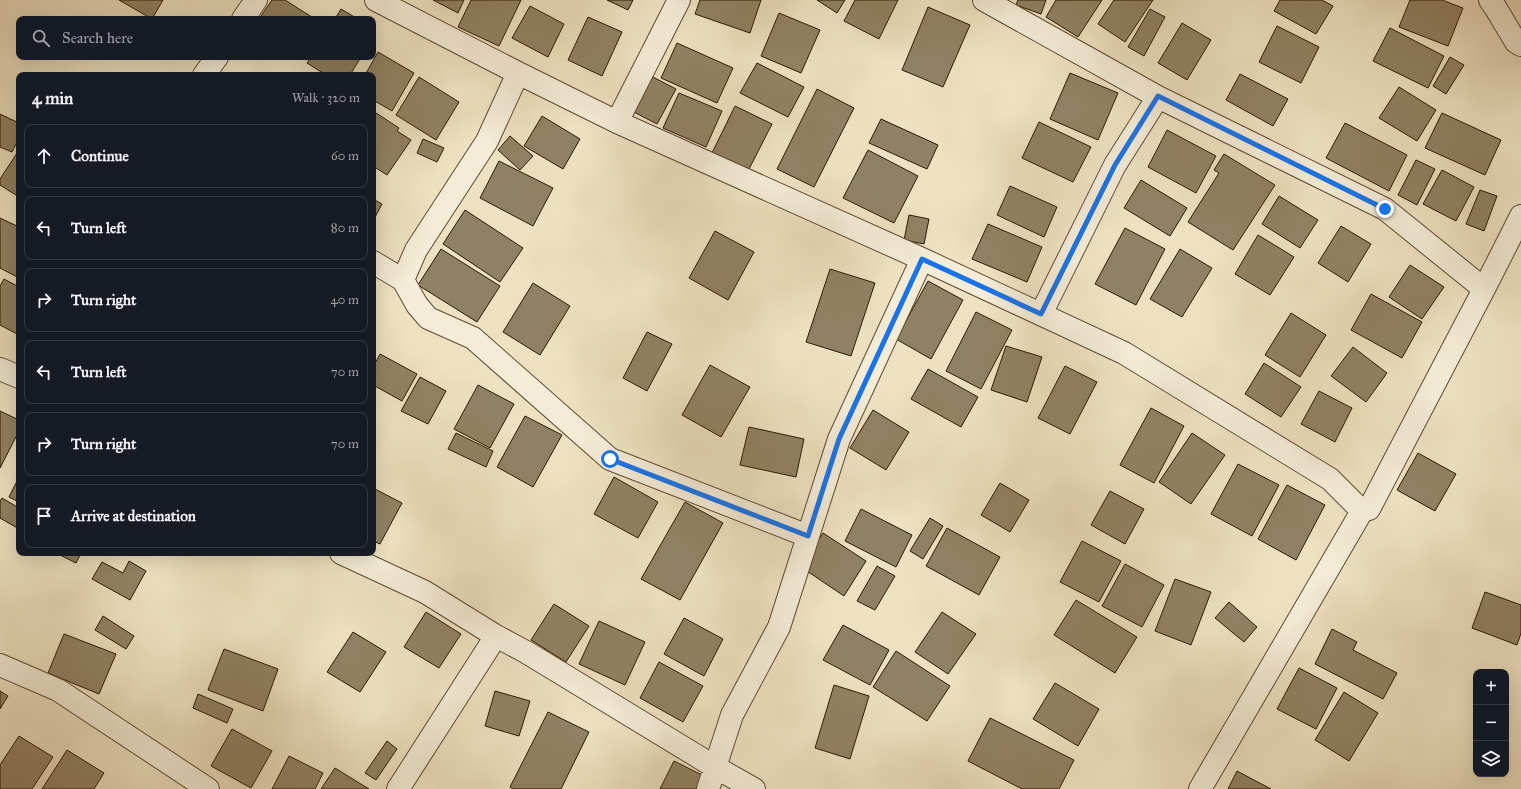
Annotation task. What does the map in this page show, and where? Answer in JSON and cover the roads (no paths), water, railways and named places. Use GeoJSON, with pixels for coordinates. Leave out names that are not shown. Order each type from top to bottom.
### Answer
{"type":"FeatureCollection","features":[{"type":"Feature","properties":{"kind":"street"},"geometry":{"type":"LineString","coordinates":[[245,16],[256,0]]}},
{"type":"Feature","properties":{"kind":"street"},"geometry":{"type":"LineString","coordinates":[[376,0],[402,6],[518,73],[616,122],[922,259],[1124,353],[1330,479],[1362,511]]}},
{"type":"Feature","properties":{"kind":"street"},"geometry":{"type":"LineString","coordinates":[[616,122],[679,0]]}},
{"type":"Feature","properties":{"kind":"street"},"geometry":{"type":"LineString","coordinates":[[984,0],[1158,96],[1385,209],[1484,289]]}},
{"type":"Feature","properties":{"kind":"street"},"geometry":{"type":"LineString","coordinates":[[1490,0],[1516,42],[1521,45]]}},
{"type":"Feature","properties":{"kind":"street"},"geometry":{"type":"LineString","coordinates":[[206,72],[215,60]]}},
{"type":"Feature","properties":{"kind":"street"},"geometry":{"type":"LineString","coordinates":[[403,280],[416,250],[487,141],[518,73]]}},
{"type":"Feature","properties":{"kind":"street"},"geometry":{"type":"LineString","coordinates":[[1041,314],[1115,165],[1158,96]]}},
{"type":"Feature","properties":{"kind":"street"},"geometry":{"type":"LineString","coordinates":[[1200,789],[1362,511],[1368,509],[1521,216]]}},
{"type":"Feature","properties":{"kind":"street"},"geometry":{"type":"LineString","coordinates":[[708,789],[732,715],[779,627],[839,439],[922,259]]}},
{"type":"Feature","properties":{"kind":"street"},"geometry":{"type":"LineString","coordinates":[[376,264],[403,280],[417,305],[428,318],[473,338],[610,459],[808,536]]}},
{"type":"Feature","properties":{"kind":"street"},"geometry":{"type":"LineString","coordinates":[[0,369],[16,376]]}},
{"type":"Feature","properties":{"kind":"street"},"geometry":{"type":"LineString","coordinates":[[347,556],[425,592],[496,636],[526,652],[715,767],[754,789]]}},
{"type":"Feature","properties":{"kind":"street"},"geometry":{"type":"LineString","coordinates":[[398,789],[496,636]]}},
{"type":"Feature","properties":{"kind":"street"},"geometry":{"type":"LineString","coordinates":[[0,666],[58,690],[208,789]]}}]}
